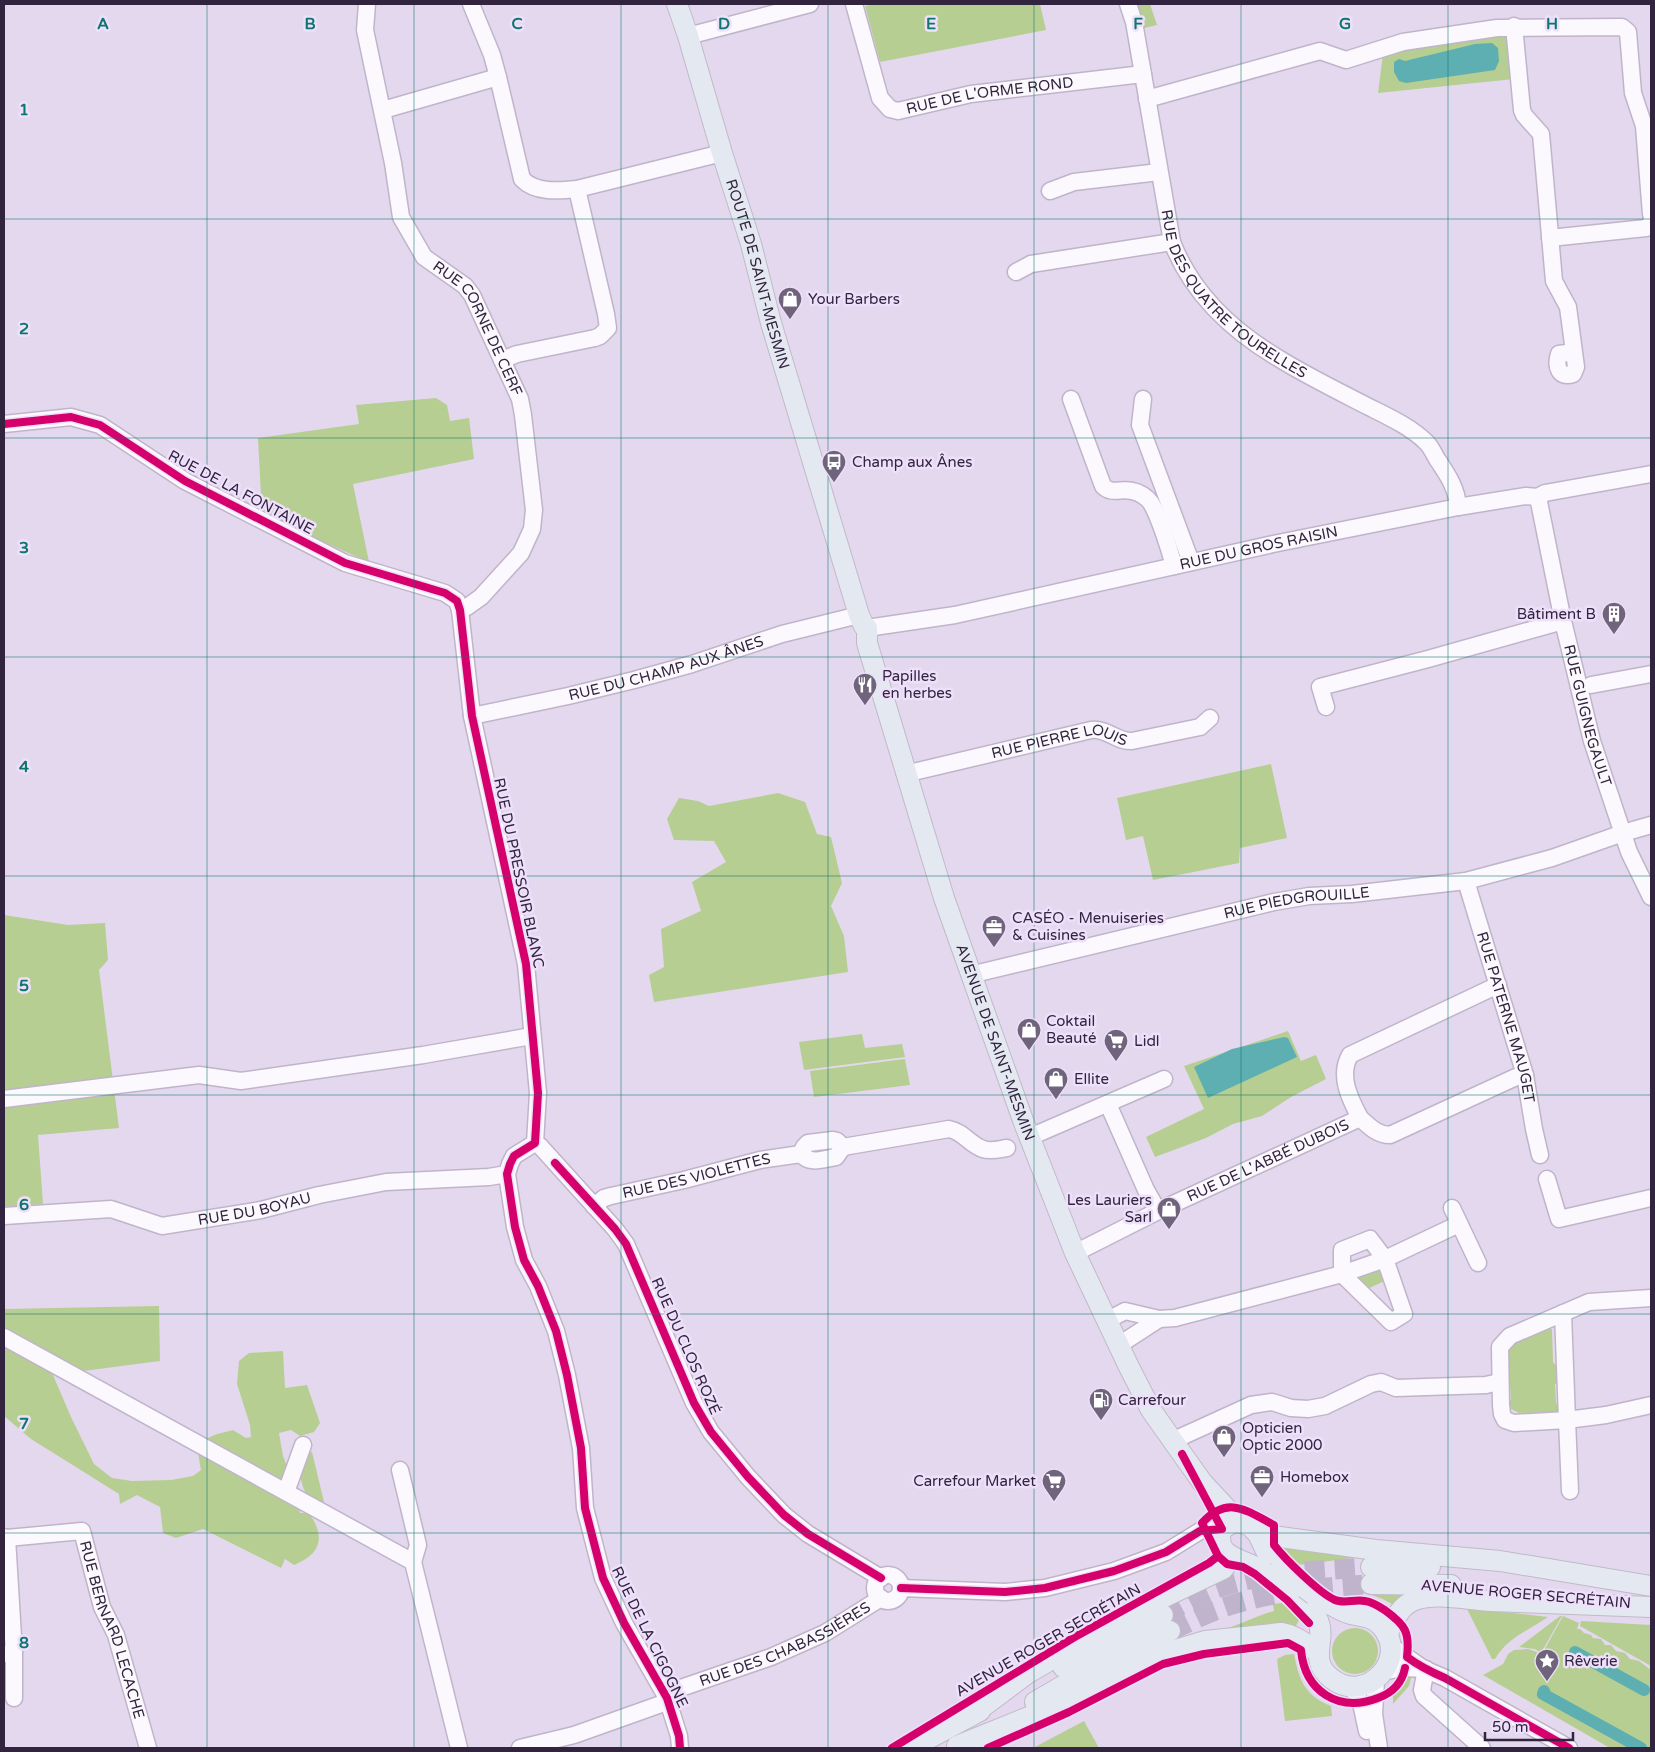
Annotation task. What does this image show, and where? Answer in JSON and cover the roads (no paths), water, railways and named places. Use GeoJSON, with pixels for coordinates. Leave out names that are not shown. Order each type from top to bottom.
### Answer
{"type":"FeatureCollection","features":[{"type":"Feature","properties":{"kind":"main road","name":"ROUTE DE SAINT-MESMIN"},"geometry":{"type":"LineString","coordinates":[[677,4],[751,244],[771,323],[838,546]]}},
{"type":"Feature","properties":{"kind":"main road","name":"AVENUE DE SAINT-MESMIN"},"geometry":{"type":"LineString","coordinates":[[838,546],[863,621],[905,774],[944,898],[970,975],[1075,1253],[1151,1410],[1230,1525],[1250,1526],[1258,1534],[1272,1570]]}},
{"type":"Feature","properties":{"kind":"main road"},"geometry":{"type":"LineString","coordinates":[[969,1717],[1028,1673],[1133,1612],[1223,1570],[1232,1557],[1222,1548],[1220,1540],[1230,1525]]}},
{"type":"Feature","properties":{"kind":"main road"},"geometry":{"type":"LineString","coordinates":[[1258,1534],[1376,1550],[1500,1561],[1651,1587]]}},
{"type":"Feature","properties":{"kind":"main road","name":"AVENUE DE SAINT-MESMIN"},"geometry":{"type":"LineString","coordinates":[[1232,1557],[1272,1570],[1306,1596],[1376,1621],[1389,1640]]}},
{"type":"Feature","properties":{"kind":"main road","name":"AVENUE ROGER SECRÉTAIN"},"geometry":{"type":"LineString","coordinates":[[1651,1587],[1422,1566],[1371,1575],[1651,1606]]}},
{"type":"Feature","properties":{"kind":"main road","name":"AVENUE DE SAINT-MESMIN"},"geometry":{"type":"LineString","coordinates":[[1306,1596],[1321,1630],[1318,1652]]}},
{"type":"Feature","properties":{"kind":"main road"},"geometry":{"type":"LineString","coordinates":[[955,1747],[1042,1712],[1148,1658],[1205,1641],[1281,1633],[1288,1634],[1318,1652],[1320,1663],[1325,1672],[1337,1682],[1352,1687],[1365,1685],[1380,1676],[1391,1655],[1389,1640],[1395,1617],[1405,1604],[1415,1600],[1451,1597],[1488,1601],[1651,1606]]}},
{"type":"Feature","properties":{"kind":"main road","name":"AVENUE ROGER SECRÉTAIN"},"geometry":{"type":"LineString","coordinates":[[911,1748],[969,1717],[1166,1623],[1116,1655],[955,1747]]}},
{"type":"Feature","properties":{"kind":"street","name":"RUE CORNE DE CERF"},"geometry":{"type":"LineString","coordinates":[[367,4],[365,30],[393,163],[400,217],[424,256],[469,290],[520,400],[523,415],[534,520],[532,528],[521,553],[481,597],[467,608],[460,610]]}},
{"type":"Feature","properties":{"kind":"street"},"geometry":{"type":"LineString","coordinates":[[471,4],[492,55],[522,179],[528,185],[534,188],[577,189],[722,153]]}},
{"type":"Feature","properties":{"kind":"street"},"geometry":{"type":"LineString","coordinates":[[688,36],[810,4]]}},
{"type":"Feature","properties":{"kind":"street","name":"RUE DE L'ORME ROND"},"geometry":{"type":"LineString","coordinates":[[854,4],[880,98],[890,109],[898,111],[971,94],[1143,74]]}},
{"type":"Feature","properties":{"kind":"street","name":"RUE DES QUATRE TOURELLES"},"geometry":{"type":"LineString","coordinates":[[1128,4],[1134,22],[1172,242],[1179,260],[1190,279],[1208,302],[1236,328],[1277,358],[1394,420],[1428,444],[1452,482],[1458,497],[1458,507]]}},
{"type":"Feature","properties":{"kind":"street"},"geometry":{"type":"LineString","coordinates":[[1147,99],[1320,51],[1346,60],[1403,42],[1514,26],[1622,26],[1628,32],[1634,92],[1644,126],[1651,214]]}},
{"type":"Feature","properties":{"kind":"street"},"geometry":{"type":"LineString","coordinates":[[1514,26],[1522,110],[1541,134],[1554,281],[1568,308],[1574,352]]}},
{"type":"Feature","properties":{"kind":"street"},"geometry":{"type":"LineString","coordinates":[[383,110],[498,77]]}},
{"type":"Feature","properties":{"kind":"street"},"geometry":{"type":"LineString","coordinates":[[1050,191],[1074,182],[1159,172]]}},
{"type":"Feature","properties":{"kind":"street"},"geometry":{"type":"LineString","coordinates":[[502,360],[517,354],[596,338],[608,328],[577,189]]}},
{"type":"Feature","properties":{"kind":"street"},"geometry":{"type":"LineString","coordinates":[[1550,238],[1646,228],[1650,226],[1651,222]]}},
{"type":"Feature","properties":{"kind":"street"},"geometry":{"type":"LineString","coordinates":[[1016,272],[1031,264],[1172,242]]}},
{"type":"Feature","properties":{"kind":"street"},"geometry":{"type":"LineString","coordinates":[[1071,399],[1103,486],[1107,490],[1114,492],[1129,490],[1137,492],[1150,502],[1174,566]]}},
{"type":"Feature","properties":{"kind":"street"},"geometry":{"type":"LineString","coordinates":[[1143,399],[1140,425],[1191,562]]}},
{"type":"Feature","properties":{"kind":"street","name":"RUE DE LA FONTAINE"},"geometry":{"type":"LineString","coordinates":[[4,424],[71,417],[100,425],[185,481],[345,563],[445,593],[457,602],[460,610]]}},
{"type":"Feature","properties":{"kind":"street","name":"RUE DU GROS RAISIN"},"geometry":{"type":"LineString","coordinates":[[863,621],[956,615],[1191,562],[1458,507],[1526,496],[1538,498],[1545,493],[1651,474]]}},
{"type":"Feature","properties":{"kind":"street","name":"RUE GUIGNEGAULT"},"geometry":{"type":"LineString","coordinates":[[1538,498],[1563,621],[1592,741],[1629,852],[1651,897]]}},
{"type":"Feature","properties":{"kind":"street","name":"RUE DU PRESSOIR BLANC"},"geometry":{"type":"LineString","coordinates":[[460,610],[472,716],[526,964],[538,1093],[535,1143]]}},
{"type":"Feature","properties":{"kind":"street","name":"RUE DU CHAMP AUX ÂNES"},"geometry":{"type":"LineString","coordinates":[[472,716],[634,680],[709,659],[782,634],[863,621]]}},
{"type":"Feature","properties":{"kind":"street"},"geometry":{"type":"LineString","coordinates":[[1326,707],[1320,687],[1423,661],[1563,621]]}},
{"type":"Feature","properties":{"kind":"street"},"geometry":{"type":"LineString","coordinates":[[1591,685],[1651,674]]}},
{"type":"Feature","properties":{"kind":"street","name":"RUE PIERRE LOUIS"},"geometry":{"type":"LineString","coordinates":[[905,774],[1092,730],[1104,730],[1123,740],[1132,741],[1200,727],[1210,718]]}},
{"type":"Feature","properties":{"kind":"street","name":"RUE PIEDGROUILLE"},"geometry":{"type":"LineString","coordinates":[[970,975],[1274,902],[1309,896],[1352,894],[1466,881],[1552,858],[1651,825]]}},
{"type":"Feature","properties":{"kind":"street","name":"RUE PATERNE MAUGET"},"geometry":{"type":"LineString","coordinates":[[1466,881],[1525,1075],[1540,1155]]}},
{"type":"Feature","properties":{"kind":"street","name":"RUE DE L'ABBÉ DUBOIS"},"geometry":{"type":"LineString","coordinates":[[1075,1253],[1158,1211],[1360,1118],[1345,1083],[1345,1067],[1350,1055],[1498,985]]}},
{"type":"Feature","properties":{"kind":"street"},"geometry":{"type":"LineString","coordinates":[[4,1099],[199,1075],[241,1081],[422,1055],[532,1036]]}},
{"type":"Feature","properties":{"kind":"street"},"geometry":{"type":"LineString","coordinates":[[1360,1118],[1376,1132],[1390,1135],[1516,1077],[1525,1075]]}},
{"type":"Feature","properties":{"kind":"street"},"geometry":{"type":"LineString","coordinates":[[1030,1137],[1164,1079]]}},
{"type":"Feature","properties":{"kind":"street"},"geometry":{"type":"LineString","coordinates":[[1108,1104],[1146,1190],[1158,1211]]}},
{"type":"Feature","properties":{"kind":"street","name":"RUE DES VIOLETTES"},"geometry":{"type":"LineString","coordinates":[[594,1206],[604,1198],[611,1196],[684,1180],[760,1160],[801,1154],[808,1143],[837,1141],[843,1147],[949,1129],[960,1132],[984,1150],[1008,1148]]}},
{"type":"Feature","properties":{"kind":"street"},"geometry":{"type":"LineString","coordinates":[[507,1174],[514,1156],[535,1143]]}},
{"type":"Feature","properties":{"kind":"street","name":"RUE DU CLOS ROZÉ"},"geometry":{"type":"LineString","coordinates":[[535,1143],[540,1146],[626,1244],[694,1403],[711,1432],[748,1477],[784,1515],[808,1534],[881,1578]]}},
{"type":"Feature","properties":{"kind":"street","name":"RUE DU BOYAU"},"geometry":{"type":"LineString","coordinates":[[4,1216],[111,1209],[162,1226],[261,1210],[319,1195],[386,1182],[489,1177],[507,1174]]}},
{"type":"Feature","properties":{"kind":"street","name":"RUE DE LA CIGOGNE"},"geometry":{"type":"LineString","coordinates":[[507,1174],[515,1227],[524,1260],[538,1286],[556,1331],[567,1375],[581,1448],[585,1508],[603,1578],[624,1623],[667,1698],[679,1736],[680,1748]]}},
{"type":"Feature","properties":{"kind":"street"},"geometry":{"type":"LineString","coordinates":[[1547,1178],[1559,1219],[1569,1224],[1651,1198]]}},
{"type":"Feature","properties":{"kind":"street"},"geometry":{"type":"LineString","coordinates":[[1452,1208],[1478,1263]]}},
{"type":"Feature","properties":{"kind":"street"},"geometry":{"type":"LineString","coordinates":[[1108,1320],[1125,1311],[1159,1319],[1175,1318],[1342,1274],[1385,1260],[1459,1224]]}},
{"type":"Feature","properties":{"kind":"street"},"geometry":{"type":"LineString","coordinates":[[1370,1239],[1385,1260],[1404,1314],[1391,1322],[1342,1274],[1342,1250],[1370,1239]]}},
{"type":"Feature","properties":{"kind":"street"},"geometry":{"type":"LineString","coordinates":[[1651,1298],[1589,1302],[1506,1338],[1500,1347],[1499,1382],[1502,1414],[1505,1420],[1514,1423],[1567,1420],[1606,1415],[1651,1405]]}},
{"type":"Feature","properties":{"kind":"street"},"geometry":{"type":"LineString","coordinates":[[1563,1313],[1570,1491]]}},
{"type":"Feature","properties":{"kind":"street"},"geometry":{"type":"LineString","coordinates":[[1119,1345],[1159,1319]]}},
{"type":"Feature","properties":{"kind":"street"},"geometry":{"type":"LineString","coordinates":[[4,1337],[413,1562]]}},
{"type":"Feature","properties":{"kind":"street"},"geometry":{"type":"LineString","coordinates":[[1177,1448],[1251,1405],[1272,1402],[1290,1408],[1316,1408],[1325,1406],[1370,1384],[1381,1382],[1396,1388],[1486,1385],[1499,1382]]}},
{"type":"Feature","properties":{"kind":"street"},"geometry":{"type":"LineString","coordinates":[[286,1492],[304,1445]]}},
{"type":"Feature","properties":{"kind":"street"},"geometry":{"type":"LineString","coordinates":[[400,1470],[418,1545],[413,1562],[459,1748]]}},
{"type":"Feature","properties":{"kind":"street"},"geometry":{"type":"LineString","coordinates":[[901,1588],[1005,1592],[1045,1588],[1114,1571],[1166,1552],[1200,1531],[1230,1525]]}},
{"type":"Feature","properties":{"kind":"street","name":"RUE BERNARD LECACHE"},"geometry":{"type":"LineString","coordinates":[[6,1538],[82,1531],[102,1607],[116,1635],[148,1748]]}},
{"type":"Feature","properties":{"kind":"street"},"geometry":{"type":"LineString","coordinates":[[6,1538],[9,1653],[14,1698]]}},
{"type":"Feature","properties":{"kind":"street"},"geometry":{"type":"LineString","coordinates":[[893,1576],[897,1579],[901,1588],[898,1596],[886,1601],[878,1595],[876,1588],[881,1578],[893,1576]]}},
{"type":"Feature","properties":{"kind":"street","name":"RUE DES CHABASSIÈRES"},"geometry":{"type":"LineString","coordinates":[[520,1748],[574,1734],[664,1703],[672,1691],[771,1657],[824,1633],[881,1598]]}},
{"type":"Feature","properties":{"kind":"street"},"geometry":{"type":"LineString","coordinates":[[1389,1640],[1425,1669],[1445,1678],[1569,1748]]}},
{"type":"Feature","properties":{"kind":"street"},"geometry":{"type":"LineString","coordinates":[[1379,1748],[1374,1714],[1380,1676],[1405,1668],[1425,1669]]}},
{"type":"Feature","properties":{"kind":"street"},"geometry":{"type":"LineString","coordinates":[[1425,1669],[1422,1690],[1424,1696],[1482,1748]]}},
{"type":"Feature","properties":{"kind":"street"},"geometry":{"type":"LineString","coordinates":[[1352,1687],[1361,1703],[1369,1748]]}},
{"type":"Feature","properties":{"kind":"waterway"},"geometry":{"type":"LineString","coordinates":[[1575,1652],[1644,1690]]}},
{"type":"Feature","properties":{"kind":"waterway"},"geometry":{"type":"LineString","coordinates":[[1544,1691],[1543,1694],[1641,1748]]}},
{"type":"Feature","properties":{"kind":"tunnel"},"geometry":{"type":"LineString","coordinates":[[1163,1615],[1195,1598],[1234,1583],[1273,1575],[1371,1567]]}},
{"type":"Feature","properties":{"kind":"tunnel"},"geometry":{"type":"LineString","coordinates":[[1170,1631],[1213,1611],[1256,1598],[1294,1591],[1371,1584]]}},
{"type":"Feature","properties":{"kind":"place","name":"Your Barbers"},"geometry":{"type":"Point","coordinates":[790,320]}},
{"type":"Feature","properties":{"kind":"place","name":"Champ aux Ânes"},"geometry":{"type":"Point","coordinates":[834,483]}},
{"type":"Feature","properties":{"kind":"place","name":"Bâtiment B"},"geometry":{"type":"Point","coordinates":[1614,635]}},
{"type":"Feature","properties":{"kind":"place","name":"Papilles en herbes"},"geometry":{"type":"Point","coordinates":[865,706]}},
{"type":"Feature","properties":{"kind":"place","name":"CASÉO - Menuiseries & Cuisines"},"geometry":{"type":"Point","coordinates":[994,948]}},
{"type":"Feature","properties":{"kind":"place","name":"Coktail Beauté"},"geometry":{"type":"Point","coordinates":[1029,1051]}},
{"type":"Feature","properties":{"kind":"place","name":"Lidl"},"geometry":{"type":"Point","coordinates":[1116,1062]}},
{"type":"Feature","properties":{"kind":"place","name":"Ellite"},"geometry":{"type":"Point","coordinates":[1056,1100]}},
{"type":"Feature","properties":{"kind":"place","name":"Les Lauriers Sarl"},"geometry":{"type":"Point","coordinates":[1169,1230]}},
{"type":"Feature","properties":{"kind":"place","name":"Carrefour"},"geometry":{"type":"Point","coordinates":[1101,1421]}},
{"type":"Feature","properties":{"kind":"place","name":"Opticien Optic 2000"},"geometry":{"type":"Point","coordinates":[1224,1458]}},
{"type":"Feature","properties":{"kind":"place","name":"Homebox"},"geometry":{"type":"Point","coordinates":[1262,1498]}},
{"type":"Feature","properties":{"kind":"place","name":"Carrefour Market"},"geometry":{"type":"Point","coordinates":[1054,1502]}},
{"type":"Feature","properties":{"kind":"place","name":"Rêverie"},"geometry":{"type":"Point","coordinates":[1547,1682]}}]}
